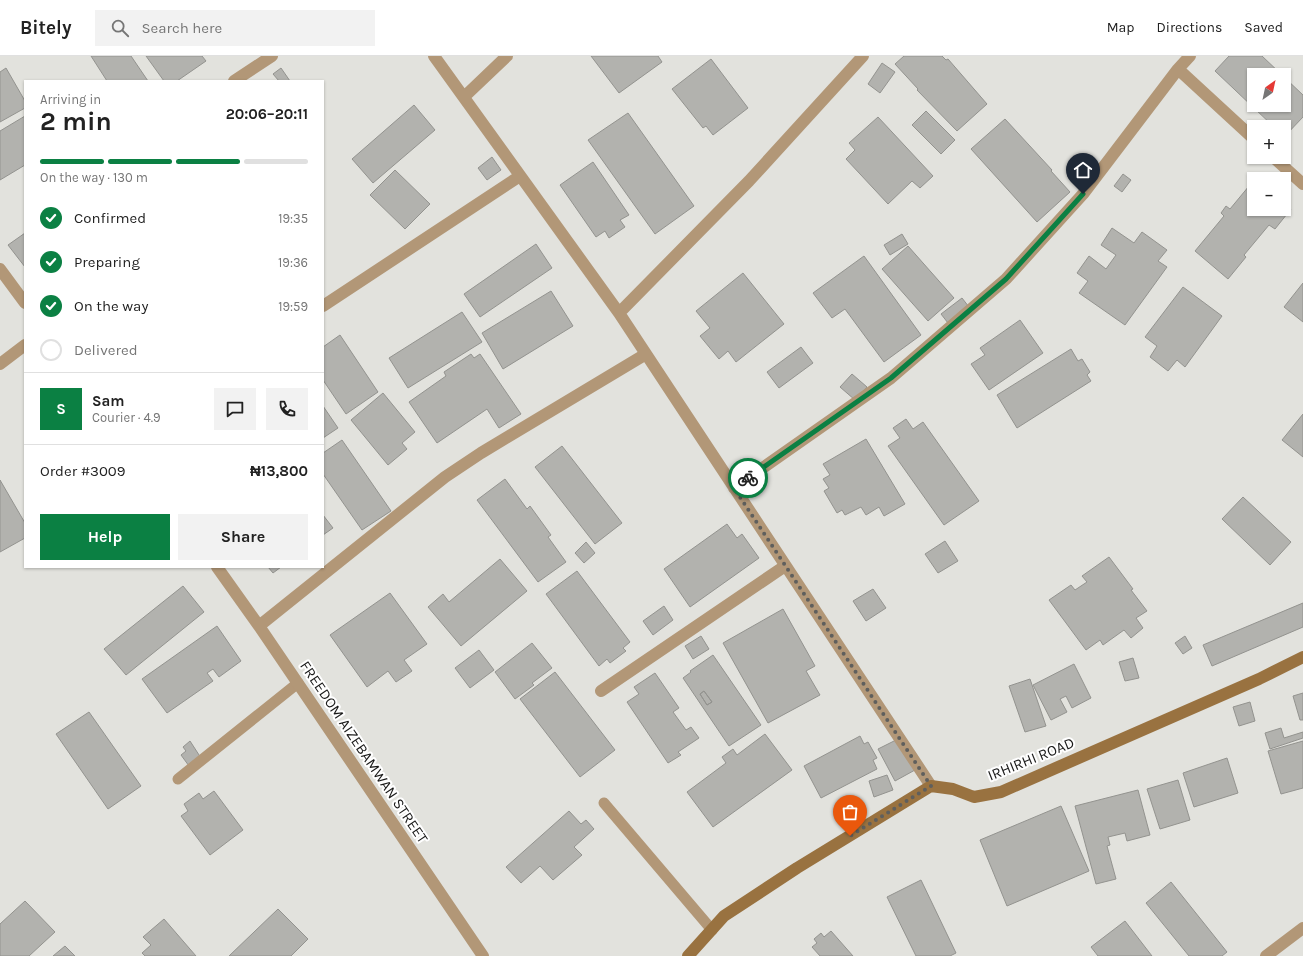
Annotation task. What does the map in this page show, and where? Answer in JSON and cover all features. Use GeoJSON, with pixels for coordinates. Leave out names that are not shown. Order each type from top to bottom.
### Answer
{"type":"FeatureCollection","features":[{"type":"Feature","properties":{"kind":"street"},"geometry":{"type":"LineString","coordinates":[[236,80],[272,56]]}},
{"type":"Feature","properties":{"kind":"street"},"geometry":{"type":"LineString","coordinates":[[434,56],[619,313],[931,786],[797,868],[724,916],[688,956]]}},
{"type":"Feature","properties":{"kind":"street"},"geometry":{"type":"LineString","coordinates":[[464,98],[507,56]]}},
{"type":"Feature","properties":{"kind":"street"},"geometry":{"type":"LineString","coordinates":[[619,313],[750,181],[863,56]]}},
{"type":"Feature","properties":{"kind":"street"},"geometry":{"type":"LineString","coordinates":[[734,488],[891,378],[1006,279],[1083,194],[1178,69],[1190,56]]}},
{"type":"Feature","properties":{"kind":"street"},"geometry":{"type":"LineString","coordinates":[[1178,69],[1247,133]]}},
{"type":"Feature","properties":{"kind":"street"},"geometry":{"type":"LineString","coordinates":[[1282,164],[1303,184]]}},
{"type":"Feature","properties":{"kind":"street"},"geometry":{"type":"LineString","coordinates":[[324,305],[520,176]]}},
{"type":"Feature","properties":{"kind":"street"},"geometry":{"type":"LineString","coordinates":[[0,269],[24,302]]}},
{"type":"Feature","properties":{"kind":"street"},"geometry":{"type":"LineString","coordinates":[[0,364],[24,346]]}},
{"type":"Feature","properties":{"kind":"street"},"geometry":{"type":"LineString","coordinates":[[259,626],[445,477],[481,453],[646,354]]}},
{"type":"Feature","properties":{"kind":"street"},"geometry":{"type":"LineString","coordinates":[[601,691],[785,566]]}},
{"type":"Feature","properties":{"kind":"street","name":"FREEDOM AIZEBAMWAN STREET"},"geometry":{"type":"LineString","coordinates":[[218,568],[298,683],[483,956]]}},
{"type":"Feature","properties":{"kind":"street","name":"IRHIRHI ROAD"},"geometry":{"type":"LineString","coordinates":[[931,786],[954,789],[974,797],[1001,792],[1259,679],[1303,656]]}},
{"type":"Feature","properties":{"kind":"street"},"geometry":{"type":"LineString","coordinates":[[1266,956],[1303,928]]}},
{"type":"Feature","properties":{"kind":"lane"},"geometry":{"type":"LineString","coordinates":[[178,779],[298,683]]}},
{"type":"Feature","properties":{"kind":"lane"},"geometry":{"type":"LineString","coordinates":[[604,803],[712,930]]}},
{"type":"Feature","properties":{"kind":"building"},"geometry":{"type":"Polygon","coordinates":[[[91,56],[131,56],[147,80],[106,80],[91,56]]]}},
{"type":"Feature","properties":{"kind":"building"},"geometry":{"type":"Polygon","coordinates":[[[146,56],[202,56],[206,61],[178,80],[163,80],[146,56]]]}},
{"type":"Feature","properties":{"kind":"building"},"geometry":{"type":"Polygon","coordinates":[[[591,56],[658,56],[662,62],[619,93],[591,56]]]}},
{"type":"Feature","properties":{"kind":"building"},"geometry":{"type":"Polygon","coordinates":[[[904,56],[942,56],[946,60],[948,59],[987,104],[957,131],[917,90],[918,89],[895,64],[904,56]]]}},
{"type":"Feature","properties":{"kind":"building"},"geometry":{"type":"Polygon","coordinates":[[[1229,56],[1262,56],[1275,68],[1247,68],[1247,101],[1215,71],[1229,56]]]}},
{"type":"Feature","properties":{"kind":"building"},"geometry":{"type":"Polygon","coordinates":[[[711,59],[748,108],[713,135],[706,126],[703,128],[672,89],[711,59]]]}},
{"type":"Feature","properties":{"kind":"building"},"geometry":{"type":"Polygon","coordinates":[[[882,63],[895,72],[880,93],[868,84],[882,63]]]}},
{"type":"Feature","properties":{"kind":"building"},"geometry":{"type":"Polygon","coordinates":[[[6,68],[24,99],[24,109],[0,122],[0,72],[6,68]]]}},
{"type":"Feature","properties":{"kind":"building"},"geometry":{"type":"Polygon","coordinates":[[[281,68],[289,80],[278,80],[273,74],[281,68]]]}},
{"type":"Feature","properties":{"kind":"building"},"geometry":{"type":"Polygon","coordinates":[[[1291,84],[1303,95],[1303,117],[1291,130],[1291,120],[1267,120],[1258,112],[1291,112],[1291,84]]]}},
{"type":"Feature","properties":{"kind":"building"},"geometry":{"type":"Polygon","coordinates":[[[414,105],[435,130],[373,183],[352,159],[414,105]]]}},
{"type":"Feature","properties":{"kind":"building"},"geometry":{"type":"Polygon","coordinates":[[[926,111],[955,140],[941,154],[912,125],[926,111]]]}},
{"type":"Feature","properties":{"kind":"building"},"geometry":{"type":"Polygon","coordinates":[[[628,113],[694,206],[655,234],[588,140],[628,113]]]}},
{"type":"Feature","properties":{"kind":"building"},"geometry":{"type":"Polygon","coordinates":[[[24,117],[24,166],[0,180],[0,131],[24,117]]]}},
{"type":"Feature","properties":{"kind":"building"},"geometry":{"type":"Polygon","coordinates":[[[878,117],[933,176],[920,188],[912,181],[888,204],[846,159],[855,150],[849,143],[878,117]]]}},
{"type":"Feature","properties":{"kind":"building"},"geometry":{"type":"Polygon","coordinates":[[[1005,119],[1070,192],[1037,222],[971,149],[1005,119]]]}},
{"type":"Feature","properties":{"kind":"building"},"geometry":{"type":"Polygon","coordinates":[[[492,157],[501,170],[487,180],[478,168],[492,157]]]}},
{"type":"Feature","properties":{"kind":"building"},"geometry":{"type":"Polygon","coordinates":[[[593,162],[629,215],[620,220],[625,227],[609,238],[605,231],[596,237],[560,185],[593,162]]]}},
{"type":"Feature","properties":{"kind":"building"},"geometry":{"type":"Polygon","coordinates":[[[395,170],[430,204],[405,229],[370,195],[395,170]]]}},
{"type":"Feature","properties":{"kind":"building"},"geometry":{"type":"Polygon","coordinates":[[[1123,174],[1131,180],[1122,192],[1114,186],[1123,174]]]}},
{"type":"Feature","properties":{"kind":"building"},"geometry":{"type":"Polygon","coordinates":[[[1247,188],[1247,216],[1285,216],[1275,229],[1269,225],[1244,255],[1246,257],[1228,279],[1195,251],[1224,216],[1221,213],[1226,206],[1230,209],[1247,188]]]}},
{"type":"Feature","properties":{"kind":"building"},"geometry":{"type":"Polygon","coordinates":[[[1112,228],[1134,243],[1142,232],[1167,250],[1158,261],[1167,267],[1125,325],[1079,293],[1088,281],[1077,273],[1089,256],[1106,269],[1116,255],[1101,245],[1112,228]]]}},
{"type":"Feature","properties":{"kind":"building"},"geometry":{"type":"Polygon","coordinates":[[[24,234],[24,266],[8,245],[24,234]]]}},
{"type":"Feature","properties":{"kind":"building"},"geometry":{"type":"Polygon","coordinates":[[[902,234],[908,244],[890,255],[884,245],[902,234]]]}},
{"type":"Feature","properties":{"kind":"building"},"geometry":{"type":"Polygon","coordinates":[[[536,244],[552,268],[480,317],[464,294],[536,244]]]}},
{"type":"Feature","properties":{"kind":"building"},"geometry":{"type":"Polygon","coordinates":[[[908,246],[954,298],[928,321],[882,269],[908,246]]]}},
{"type":"Feature","properties":{"kind":"building"},"geometry":{"type":"Polygon","coordinates":[[[864,256],[921,335],[884,362],[845,309],[832,318],[813,293],[864,256]]]}},
{"type":"Feature","properties":{"kind":"building"},"geometry":{"type":"Polygon","coordinates":[[[743,273],[784,324],[736,362],[728,351],[719,359],[700,336],[710,328],[696,311],[743,273]]]}},
{"type":"Feature","properties":{"kind":"building"},"geometry":{"type":"Polygon","coordinates":[[[1303,283],[1303,322],[1284,307],[1303,283]]]}},
{"type":"Feature","properties":{"kind":"building"},"geometry":{"type":"Polygon","coordinates":[[[1183,287],[1222,316],[1185,367],[1177,360],[1168,371],[1150,357],[1157,346],[1145,337],[1183,287]]]}},
{"type":"Feature","properties":{"kind":"building"},"geometry":{"type":"Polygon","coordinates":[[[551,291],[573,326],[503,369],[482,333],[551,291]]]}},
{"type":"Feature","properties":{"kind":"building"},"geometry":{"type":"Polygon","coordinates":[[[962,298],[969,307],[948,323],[941,314],[962,298]]]}},
{"type":"Feature","properties":{"kind":"building"},"geometry":{"type":"Polygon","coordinates":[[[462,312],[482,342],[408,388],[389,358],[462,312]]]}},
{"type":"Feature","properties":{"kind":"building"},"geometry":{"type":"Polygon","coordinates":[[[1020,320],[1043,353],[989,390],[971,364],[985,355],[980,348],[1020,320]]]}},
{"type":"Feature","properties":{"kind":"building"},"geometry":{"type":"Polygon","coordinates":[[[340,335],[378,392],[346,414],[324,381],[324,346],[340,335]]]}},
{"type":"Feature","properties":{"kind":"building"},"geometry":{"type":"Polygon","coordinates":[[[801,347],[813,363],[779,388],[767,372],[801,347]]]}},
{"type":"Feature","properties":{"kind":"building"},"geometry":{"type":"Polygon","coordinates":[[[1071,349],[1078,361],[1082,359],[1090,372],[1087,375],[1091,381],[1017,428],[997,395],[1071,349]]]}},
{"type":"Feature","properties":{"kind":"building"},"geometry":{"type":"Polygon","coordinates":[[[471,354],[474,358],[480,354],[521,414],[499,428],[487,409],[437,443],[409,402],[446,376],[444,372],[471,354]]]}},
{"type":"Feature","properties":{"kind":"building"},"geometry":{"type":"Polygon","coordinates":[[[852,374],[867,387],[855,400],[840,387],[852,374]]]}},
{"type":"Feature","properties":{"kind":"building"},"geometry":{"type":"Polygon","coordinates":[[[383,393],[415,432],[402,443],[407,449],[388,465],[351,420],[383,393]]]}},
{"type":"Feature","properties":{"kind":"building"},"geometry":{"type":"Polygon","coordinates":[[[324,407],[338,428],[324,437],[324,407]]]}},
{"type":"Feature","properties":{"kind":"building"},"geometry":{"type":"Polygon","coordinates":[[[1303,414],[1303,457],[1282,440],[1303,414]]]}},
{"type":"Feature","properties":{"kind":"building"},"geometry":{"type":"Polygon","coordinates":[[[906,419],[913,429],[923,422],[979,501],[944,525],[888,446],[900,438],[893,428],[906,419]]]}},
{"type":"Feature","properties":{"kind":"building"},"geometry":{"type":"Polygon","coordinates":[[[866,439],[905,504],[884,516],[879,507],[866,515],[861,507],[845,515],[842,510],[837,513],[824,491],[829,488],[823,479],[830,475],[823,464],[866,439]]]}},
{"type":"Feature","properties":{"kind":"building"},"geometry":{"type":"Polygon","coordinates":[[[342,440],[391,511],[362,530],[324,475],[324,452],[342,440]]]}},
{"type":"Feature","properties":{"kind":"building"},"geometry":{"type":"Polygon","coordinates":[[[562,446],[622,523],[595,544],[535,467],[562,446]]]}},
{"type":"Feature","properties":{"kind":"building"},"geometry":{"type":"Polygon","coordinates":[[[505,479],[527,509],[530,506],[551,535],[548,537],[566,562],[538,582],[477,500],[505,479]]]}},
{"type":"Feature","properties":{"kind":"building"},"geometry":{"type":"Polygon","coordinates":[[[0,480],[24,521],[24,539],[0,552],[0,480]]]}},
{"type":"Feature","properties":{"kind":"building"},"geometry":{"type":"Polygon","coordinates":[[[1243,497],[1291,542],[1270,565],[1222,519],[1243,497]]]}},
{"type":"Feature","properties":{"kind":"building"},"geometry":{"type":"Polygon","coordinates":[[[324,516],[333,528],[324,534],[324,516]]]}},
{"type":"Feature","properties":{"kind":"building"},"geometry":{"type":"Polygon","coordinates":[[[727,524],[737,538],[742,534],[759,558],[690,607],[664,569],[727,524]]]}},
{"type":"Feature","properties":{"kind":"building"},"geometry":{"type":"Polygon","coordinates":[[[945,541],[958,561],[938,573],[925,554],[945,541]]]}},
{"type":"Feature","properties":{"kind":"building"},"geometry":{"type":"Polygon","coordinates":[[[586,542],[595,553],[584,563],[575,553],[586,542]]]}},
{"type":"Feature","properties":{"kind":"building"},"geometry":{"type":"Polygon","coordinates":[[[1109,557],[1133,589],[1131,590],[1147,611],[1136,618],[1143,628],[1131,638],[1124,630],[1103,645],[1100,640],[1086,650],[1049,600],[1071,585],[1075,590],[1087,582],[1082,576],[1109,557]]]}},
{"type":"Feature","properties":{"kind":"building"},"geometry":{"type":"Polygon","coordinates":[[[500,559],[527,591],[461,646],[428,607],[443,594],[449,602],[500,559]]]}},
{"type":"Feature","properties":{"kind":"building"},"geometry":{"type":"Polygon","coordinates":[[[269,568],[280,568],[273,573],[269,568]]]}},
{"type":"Feature","properties":{"kind":"building"},"geometry":{"type":"Polygon","coordinates":[[[577,571],[630,642],[623,648],[626,651],[610,663],[607,659],[599,666],[546,594],[577,571]]]}},
{"type":"Feature","properties":{"kind":"building"},"geometry":{"type":"Polygon","coordinates":[[[183,586],[204,612],[126,675],[104,649],[183,586]]]}},
{"type":"Feature","properties":{"kind":"building"},"geometry":{"type":"Polygon","coordinates":[[[873,589],[886,608],[866,621],[853,601],[873,589]]]}},
{"type":"Feature","properties":{"kind":"building"},"geometry":{"type":"Polygon","coordinates":[[[390,593],[427,644],[404,660],[412,671],[396,682],[388,671],[367,687],[330,635],[390,593]]]}},
{"type":"Feature","properties":{"kind":"building"},"geometry":{"type":"Polygon","coordinates":[[[1303,603],[1303,627],[1212,666],[1203,645],[1303,603]]]}},
{"type":"Feature","properties":{"kind":"building"},"geometry":{"type":"Polygon","coordinates":[[[664,606],[673,620],[653,635],[643,621],[664,606]]]}},
{"type":"Feature","properties":{"kind":"building"},"geometry":{"type":"Polygon","coordinates":[[[783,609],[815,666],[806,671],[820,695],[768,723],[723,643],[783,609]]]}},
{"type":"Feature","properties":{"kind":"building"},"geometry":{"type":"Polygon","coordinates":[[[217,626],[241,661],[219,677],[213,669],[207,673],[213,681],[167,713],[142,679],[217,626]]]}},
{"type":"Feature","properties":{"kind":"building"},"geometry":{"type":"Polygon","coordinates":[[[701,636],[709,649],[693,659],[685,646],[701,636]]]}},
{"type":"Feature","properties":{"kind":"building"},"geometry":{"type":"Polygon","coordinates":[[[1185,636],[1192,648],[1183,654],[1175,643],[1185,636]]]}},
{"type":"Feature","properties":{"kind":"building"},"geometry":{"type":"Polygon","coordinates":[[[532,643],[552,668],[532,683],[534,685],[515,699],[495,672],[532,643]]]}},
{"type":"Feature","properties":{"kind":"building"},"geometry":{"type":"Polygon","coordinates":[[[479,650],[494,670],[470,688],[455,668],[479,650]]]}},
{"type":"Feature","properties":{"kind":"building"},"geometry":{"type":"Polygon","coordinates":[[[713,655],[761,725],[729,746],[683,678],[691,672],[690,671],[713,655]],[[704,691],[700,694],[707,705],[712,702],[704,691]]]}},
{"type":"Feature","properties":{"kind":"building"},"geometry":{"type":"Polygon","coordinates":[[[1133,658],[1139,678],[1125,681],[1119,662],[1133,658]]]}},
{"type":"Feature","properties":{"kind":"building"},"geometry":{"type":"Polygon","coordinates":[[[1074,664],[1091,698],[1072,708],[1066,696],[1060,699],[1067,712],[1051,720],[1033,685],[1074,664]]]}},
{"type":"Feature","properties":{"kind":"building"},"geometry":{"type":"Polygon","coordinates":[[[555,672],[615,750],[580,777],[520,699],[555,672]]]}},
{"type":"Feature","properties":{"kind":"building"},"geometry":{"type":"Polygon","coordinates":[[[655,673],[679,708],[673,712],[686,730],[691,727],[699,738],[678,752],[681,755],[668,763],[627,702],[639,694],[634,687],[655,673]]]}},
{"type":"Feature","properties":{"kind":"building"},"geometry":{"type":"Polygon","coordinates":[[[1030,679],[1046,726],[1025,732],[1009,686],[1030,679]]]}},
{"type":"Feature","properties":{"kind":"building"},"geometry":{"type":"Polygon","coordinates":[[[704,691],[712,702],[707,705],[700,694],[704,691]]]}},
{"type":"Feature","properties":{"kind":"building"},"geometry":{"type":"Polygon","coordinates":[[[1303,693],[1303,720],[1300,720],[1293,696],[1303,693]]]}},
{"type":"Feature","properties":{"kind":"building"},"geometry":{"type":"Polygon","coordinates":[[[1250,702],[1255,721],[1239,726],[1233,707],[1250,702]]]}},
{"type":"Feature","properties":{"kind":"building"},"geometry":{"type":"Polygon","coordinates":[[[89,712],[141,786],[108,809],[56,734],[89,712]]]}},
{"type":"Feature","properties":{"kind":"building"},"geometry":{"type":"Polygon","coordinates":[[[1281,728],[1284,738],[1303,732],[1303,738],[1270,749],[1265,733],[1281,728]]]}},
{"type":"Feature","properties":{"kind":"building"},"geometry":{"type":"Polygon","coordinates":[[[765,734],[792,770],[713,827],[687,792],[726,763],[722,757],[733,749],[737,755],[765,734]]]}},
{"type":"Feature","properties":{"kind":"building"},"geometry":{"type":"Polygon","coordinates":[[[860,736],[864,744],[868,742],[877,758],[873,760],[877,769],[821,798],[804,766],[860,736]]]}},
{"type":"Feature","properties":{"kind":"building"},"geometry":{"type":"Polygon","coordinates":[[[898,739],[915,770],[895,781],[878,749],[898,739]]]}},
{"type":"Feature","properties":{"kind":"building"},"geometry":{"type":"Polygon","coordinates":[[[190,741],[201,758],[189,766],[181,755],[186,751],[183,747],[190,741]]]}},
{"type":"Feature","properties":{"kind":"building"},"geometry":{"type":"Polygon","coordinates":[[[1303,741],[1303,788],[1281,794],[1268,751],[1303,741]]]}},
{"type":"Feature","properties":{"kind":"building"},"geometry":{"type":"Polygon","coordinates":[[[1227,758],[1238,793],[1194,807],[1183,773],[1227,758]]]}},
{"type":"Feature","properties":{"kind":"building"},"geometry":{"type":"Polygon","coordinates":[[[887,775],[893,790],[874,797],[869,781],[887,775]]]}},
{"type":"Feature","properties":{"kind":"building"},"geometry":{"type":"Polygon","coordinates":[[[1178,780],[1190,820],[1160,829],[1147,789],[1178,780]]]}},
{"type":"Feature","properties":{"kind":"building"},"geometry":{"type":"Polygon","coordinates":[[[1138,790],[1150,835],[1127,841],[1125,833],[1108,837],[1110,845],[1107,846],[1116,879],[1096,884],[1075,806],[1138,790]]]}},
{"type":"Feature","properties":{"kind":"building"},"geometry":{"type":"Polygon","coordinates":[[[214,791],[243,830],[210,855],[181,816],[188,811],[184,804],[199,793],[203,799],[214,791]]]}},
{"type":"Feature","properties":{"kind":"building"},"geometry":{"type":"Polygon","coordinates":[[[1061,806],[1089,871],[1007,906],[980,840],[1061,806]]]}},
{"type":"Feature","properties":{"kind":"building"},"geometry":{"type":"Polygon","coordinates":[[[569,811],[581,824],[586,820],[594,829],[574,847],[582,855],[553,880],[540,866],[521,883],[506,867],[569,811]]]}},
{"type":"Feature","properties":{"kind":"building"},"geometry":{"type":"Polygon","coordinates":[[[921,880],[956,953],[950,956],[916,956],[887,897],[921,880]]]}},
{"type":"Feature","properties":{"kind":"building"},"geometry":{"type":"Polygon","coordinates":[[[1171,882],[1227,952],[1222,956],[1189,956],[1146,903],[1171,882]]]}},
{"type":"Feature","properties":{"kind":"building"},"geometry":{"type":"Polygon","coordinates":[[[25,901],[55,932],[29,956],[0,956],[0,924],[25,901]]]}},
{"type":"Feature","properties":{"kind":"building"},"geometry":{"type":"Polygon","coordinates":[[[278,909],[308,939],[291,956],[229,956],[278,909]]]}},
{"type":"Feature","properties":{"kind":"building"},"geometry":{"type":"Polygon","coordinates":[[[164,919],[196,956],[145,956],[142,953],[151,945],[143,937],[164,919]]]}},
{"type":"Feature","properties":{"kind":"building"},"geometry":{"type":"Polygon","coordinates":[[[1125,921],[1152,956],[1098,956],[1091,947],[1125,921]]]}},
{"type":"Feature","properties":{"kind":"building"},"geometry":{"type":"Polygon","coordinates":[[[831,931],[853,956],[820,956],[812,947],[817,943],[814,939],[821,933],[824,937],[831,931]]]}},
{"type":"Feature","properties":{"kind":"building"},"geometry":{"type":"Polygon","coordinates":[[[65,946],[75,956],[53,956],[65,946]]]}},
{"type":"Feature","properties":{"kind":"way so far"},"geometry":{"type":"LineString","coordinates":[[748,478],[734,488],[931,786],[850,836]]}},
{"type":"Feature","properties":{"kind":"route"},"geometry":{"type":"LineString","coordinates":[[748,478],[891,378],[1006,279],[1083,194]]}}]}
